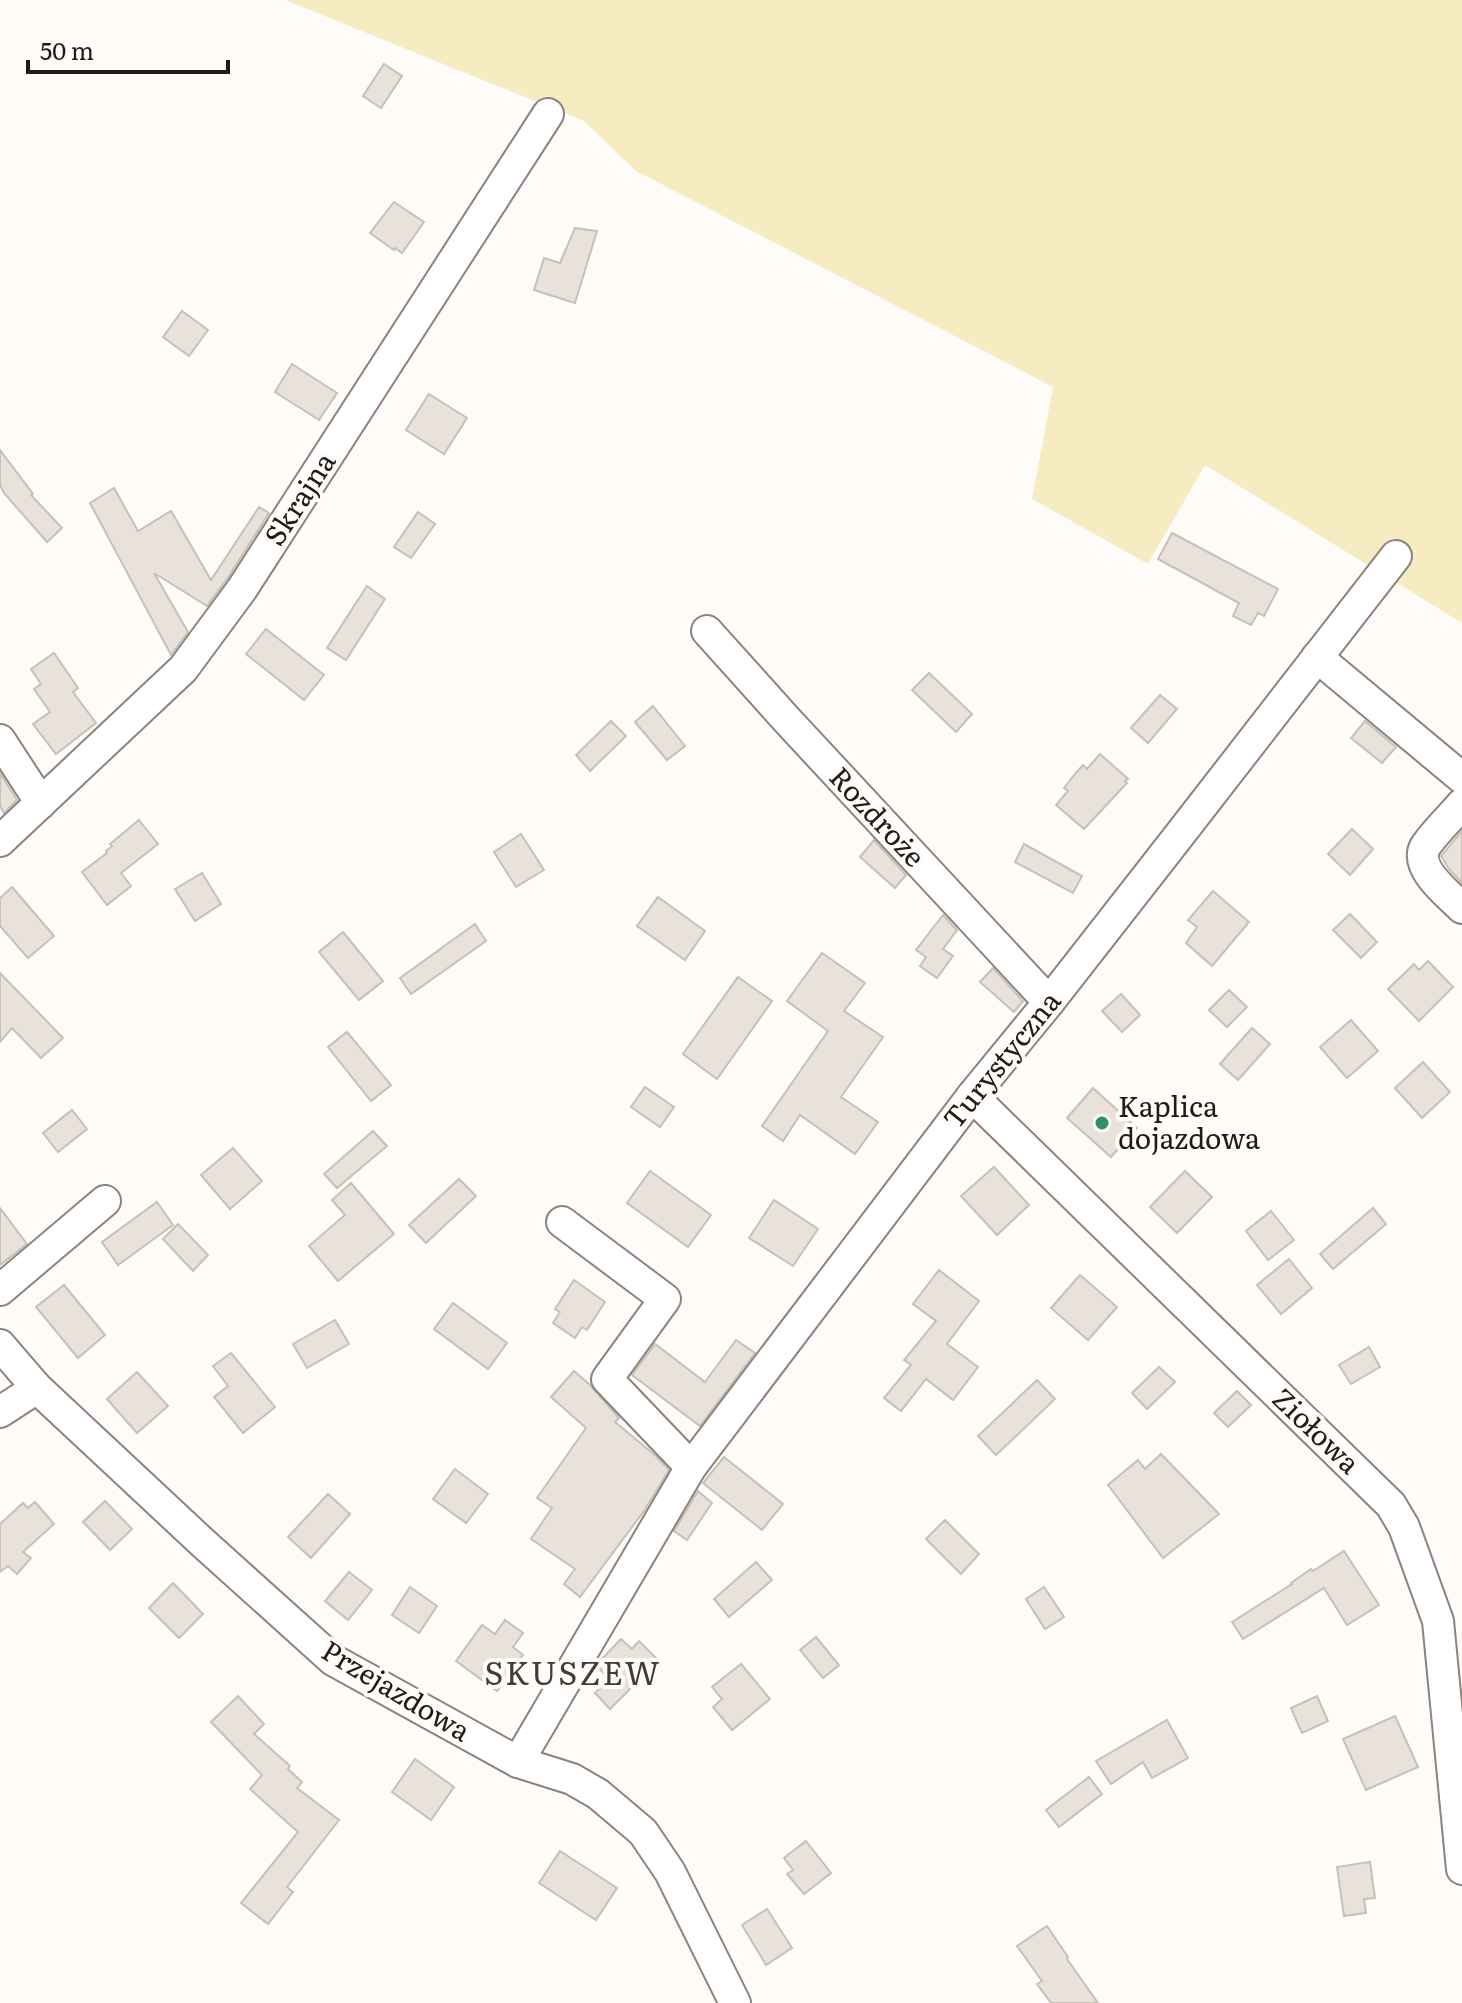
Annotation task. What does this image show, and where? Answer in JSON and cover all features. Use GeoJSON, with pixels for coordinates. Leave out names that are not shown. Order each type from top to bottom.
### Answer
{"type":"FeatureCollection","features":[{"type":"Feature","properties":{"kind":"street","name":"Skrajna"},"geometry":{"type":"LineString","coordinates":[[0,841],[183,669],[242,589],[548,114]]}},
{"type":"Feature","properties":{"kind":"street","name":"Turystyczna"},"geometry":{"type":"LineString","coordinates":[[518,1762],[691,1467],[972,1096],[1049,1002],[1396,556]]}},
{"type":"Feature","properties":{"kind":"street","name":"Rozdroże"},"geometry":{"type":"LineString","coordinates":[[707,631],[1049,1002]]}},
{"type":"Feature","properties":{"kind":"street"},"geometry":{"type":"LineString","coordinates":[[1317,657],[1462,778]]}},
{"type":"Feature","properties":{"kind":"street"},"geometry":{"type":"LineString","coordinates":[[0,740],[41,803]]}},
{"type":"Feature","properties":{"kind":"street"},"geometry":{"type":"LineString","coordinates":[[1462,804],[1423,850],[1423,862],[1430,876],[1462,908]]}},
{"type":"Feature","properties":{"kind":"street","name":"Ziołowa"},"geometry":{"type":"LineString","coordinates":[[972,1096],[1391,1505],[1404,1527],[1438,1621],[1462,1869]]}},
{"type":"Feature","properties":{"kind":"street"},"geometry":{"type":"LineString","coordinates":[[0,1290],[105,1201]]}},
{"type":"Feature","properties":{"kind":"street"},"geometry":{"type":"LineString","coordinates":[[562,1222],[665,1299],[607,1379],[691,1467]]}},
{"type":"Feature","properties":{"kind":"street","name":"Przejazdowa"},"geometry":{"type":"LineString","coordinates":[[0,1345],[37,1388],[333,1660],[518,1762],[572,1779],[598,1794],[643,1832],[670,1872],[735,2003]]}},
{"type":"Feature","properties":{"kind":"street"},"geometry":{"type":"LineString","coordinates":[[0,1412],[37,1388]]}},
{"type":"Feature","properties":{"kind":"shaded area"},"geometry":{"type":"Polygon","coordinates":[[[285,0],[1462,0],[1462,623],[1205,465],[1148,564],[1032,499],[1053,387],[636,171],[584,121],[285,0]]]}},
{"type":"Feature","properties":{"kind":"building"},"geometry":{"type":"Polygon","coordinates":[[[384,64],[402,76],[381,108],[363,96],[384,64]]]}},
{"type":"Feature","properties":{"kind":"building"},"geometry":{"type":"Polygon","coordinates":[[[394,202],[424,222],[402,253],[370,233],[394,202]]]}},
{"type":"Feature","properties":{"kind":"building"},"geometry":{"type":"Polygon","coordinates":[[[575,228],[597,231],[575,303],[534,290],[544,258],[560,263],[575,228]]]}},
{"type":"Feature","properties":{"kind":"building"},"geometry":{"type":"Polygon","coordinates":[[[182,311],[208,330],[189,356],[163,337],[182,311]]]}},
{"type":"Feature","properties":{"kind":"building"},"geometry":{"type":"Polygon","coordinates":[[[292,364],[337,393],[319,420],[275,392],[292,364]]]}},
{"type":"Feature","properties":{"kind":"building"},"geometry":{"type":"Polygon","coordinates":[[[429,394],[467,418],[444,454],[406,430],[429,394]]]}},
{"type":"Feature","properties":{"kind":"building"},"geometry":{"type":"Polygon","coordinates":[[[0,450],[31,495],[62,528],[47,542],[4,493],[0,485],[0,450]]]}},
{"type":"Feature","properties":{"kind":"building"},"geometry":{"type":"Polygon","coordinates":[[[114,488],[138,531],[171,511],[211,580],[259,507],[269,513],[207,606],[154,573],[188,632],[171,655],[90,503],[114,488]]]}},
{"type":"Feature","properties":{"kind":"building"},"geometry":{"type":"Polygon","coordinates":[[[418,512],[435,524],[411,558],[394,547],[418,512]]]}},
{"type":"Feature","properties":{"kind":"building"},"geometry":{"type":"Polygon","coordinates":[[[1172,533],[1278,589],[1264,616],[1258,613],[1251,625],[1233,616],[1239,603],[1158,559],[1172,533]]]}},
{"type":"Feature","properties":{"kind":"building"},"geometry":{"type":"Polygon","coordinates":[[[367,586],[385,599],[346,660],[327,648],[367,586]]]}},
{"type":"Feature","properties":{"kind":"building"},"geometry":{"type":"Polygon","coordinates":[[[266,629],[324,675],[304,700],[246,654],[266,629]]]}},
{"type":"Feature","properties":{"kind":"building"},"geometry":{"type":"Polygon","coordinates":[[[54,653],[78,688],[73,692],[96,723],[56,754],[33,724],[50,712],[34,689],[41,684],[31,669],[54,653]]]}},
{"type":"Feature","properties":{"kind":"building"},"geometry":{"type":"Polygon","coordinates":[[[929,673],[972,714],[956,732],[912,690],[929,673]]]}},
{"type":"Feature","properties":{"kind":"building"},"geometry":{"type":"Polygon","coordinates":[[[1160,695],[1177,709],[1148,743],[1131,728],[1160,695]]]}},
{"type":"Feature","properties":{"kind":"building"},"geometry":{"type":"Polygon","coordinates":[[[653,706],[685,746],[667,760],[635,722],[653,706]]]}},
{"type":"Feature","properties":{"kind":"building"},"geometry":{"type":"Polygon","coordinates":[[[611,721],[626,736],[590,771],[576,755],[611,721]]]}},
{"type":"Feature","properties":{"kind":"building"},"geometry":{"type":"Polygon","coordinates":[[[1365,721],[1396,747],[1382,763],[1351,738],[1365,721]]]}},
{"type":"Feature","properties":{"kind":"building"},"geometry":{"type":"Polygon","coordinates":[[[1100,754],[1128,779],[1084,829],[1056,805],[1068,791],[1064,788],[1075,774],[1083,765],[1087,769],[1100,754]]]}},
{"type":"Feature","properties":{"kind":"building"},"geometry":{"type":"Polygon","coordinates":[[[0,773],[17,800],[4,813],[0,806],[0,773]]]}},
{"type":"Feature","properties":{"kind":"building"},"geometry":{"type":"Polygon","coordinates":[[[139,820],[158,844],[121,873],[131,886],[107,905],[82,872],[107,853],[112,846],[110,844],[139,820]]]}},
{"type":"Feature","properties":{"kind":"building"},"geometry":{"type":"Polygon","coordinates":[[[1352,829],[1373,849],[1350,875],[1328,854],[1352,829]]]}},
{"type":"Feature","properties":{"kind":"building"},"geometry":{"type":"Polygon","coordinates":[[[1462,831],[1462,883],[1441,856],[1462,831]]]}},
{"type":"Feature","properties":{"kind":"building"},"geometry":{"type":"Polygon","coordinates":[[[521,834],[544,870],[516,887],[494,852],[521,834]]]}},
{"type":"Feature","properties":{"kind":"building"},"geometry":{"type":"Polygon","coordinates":[[[874,840],[906,875],[895,888],[860,857],[874,840]]]}},
{"type":"Feature","properties":{"kind":"building"},"geometry":{"type":"Polygon","coordinates":[[[1024,844],[1082,876],[1073,893],[1015,862],[1024,844]]]}},
{"type":"Feature","properties":{"kind":"building"},"geometry":{"type":"Polygon","coordinates":[[[202,873],[221,904],[195,921],[175,889],[202,873]]]}},
{"type":"Feature","properties":{"kind":"building"},"geometry":{"type":"Polygon","coordinates":[[[12,887],[54,936],[28,958],[0,926],[0,898],[12,887]]]}},
{"type":"Feature","properties":{"kind":"building"},"geometry":{"type":"Polygon","coordinates":[[[1213,891],[1249,922],[1212,966],[1186,943],[1197,927],[1188,920],[1213,891]]]}},
{"type":"Feature","properties":{"kind":"building"},"geometry":{"type":"Polygon","coordinates":[[[658,897],[705,931],[685,960],[637,926],[658,897]]]}},
{"type":"Feature","properties":{"kind":"building"},"geometry":{"type":"Polygon","coordinates":[[[1350,914],[1377,942],[1361,958],[1333,930],[1350,914]]]}},
{"type":"Feature","properties":{"kind":"building"},"geometry":{"type":"Polygon","coordinates":[[[943,915],[957,930],[943,949],[953,956],[937,978],[920,966],[926,957],[916,950],[943,915]]]}},
{"type":"Feature","properties":{"kind":"building"},"geometry":{"type":"Polygon","coordinates":[[[475,924],[486,941],[411,994],[400,978],[475,924]]]}},
{"type":"Feature","properties":{"kind":"building"},"geometry":{"type":"Polygon","coordinates":[[[343,932],[383,981],[359,1000],[319,952],[343,932]]]}},
{"type":"Feature","properties":{"kind":"building"},"geometry":{"type":"Polygon","coordinates":[[[822,953],[865,983],[844,1011],[883,1037],[841,1097],[878,1122],[855,1154],[800,1115],[783,1141],[762,1126],[828,1031],[787,1001],[822,953]]]}},
{"type":"Feature","properties":{"kind":"building"},"geometry":{"type":"Polygon","coordinates":[[[1428,961],[1453,987],[1419,1021],[1388,989],[1414,964],[1419,970],[1428,961]]]}},
{"type":"Feature","properties":{"kind":"building"},"geometry":{"type":"Polygon","coordinates":[[[993,968],[1023,1001],[1014,1012],[980,982],[993,968]]]}},
{"type":"Feature","properties":{"kind":"building"},"geometry":{"type":"Polygon","coordinates":[[[0,973],[63,1038],[41,1058],[12,1028],[0,1042],[0,973]]]}},
{"type":"Feature","properties":{"kind":"building"},"geometry":{"type":"Polygon","coordinates":[[[738,977],[772,1001],[717,1079],[683,1054],[738,977]]]}},
{"type":"Feature","properties":{"kind":"building"},"geometry":{"type":"Polygon","coordinates":[[[1229,990],[1247,1007],[1227,1027],[1209,1010],[1229,990]]]}},
{"type":"Feature","properties":{"kind":"building"},"geometry":{"type":"Polygon","coordinates":[[[1121,994],[1140,1015],[1122,1032],[1102,1011],[1121,994]]]}},
{"type":"Feature","properties":{"kind":"building"},"geometry":{"type":"Polygon","coordinates":[[[1351,1020],[1378,1051],[1347,1078],[1320,1047],[1351,1020]]]}},
{"type":"Feature","properties":{"kind":"building"},"geometry":{"type":"Polygon","coordinates":[[[1252,1028],[1270,1044],[1238,1080],[1220,1064],[1252,1028]]]}},
{"type":"Feature","properties":{"kind":"building"},"geometry":{"type":"Polygon","coordinates":[[[347,1032],[391,1085],[371,1101],[328,1047],[347,1032]]]}},
{"type":"Feature","properties":{"kind":"building"},"geometry":{"type":"Polygon","coordinates":[[[1423,1062],[1450,1092],[1422,1118],[1395,1088],[1423,1062]]]}},
{"type":"Feature","properties":{"kind":"building"},"geometry":{"type":"Polygon","coordinates":[[[645,1087],[674,1107],[660,1127],[631,1107],[645,1087]]]}},
{"type":"Feature","properties":{"kind":"building","name":"Kaplica dojazdowa"},"geometry":{"type":"Polygon","coordinates":[[[1093,1088],[1137,1128],[1111,1157],[1067,1118],[1093,1088]]]}},
{"type":"Feature","properties":{"kind":"building"},"geometry":{"type":"Polygon","coordinates":[[[72,1110],[87,1129],[58,1152],[43,1133],[72,1110]]]}},
{"type":"Feature","properties":{"kind":"building"},"geometry":{"type":"Polygon","coordinates":[[[373,1131],[387,1146],[337,1188],[324,1174],[373,1131]]]}},
{"type":"Feature","properties":{"kind":"building"},"geometry":{"type":"Polygon","coordinates":[[[233,1148],[262,1181],[230,1209],[201,1175],[233,1148]]]}},
{"type":"Feature","properties":{"kind":"building"},"geometry":{"type":"Polygon","coordinates":[[[994,1167],[1029,1205],[997,1235],[961,1196],[994,1167]]]}},
{"type":"Feature","properties":{"kind":"building"},"geometry":{"type":"Polygon","coordinates":[[[650,1171],[711,1215],[688,1247],[627,1203],[650,1171]]]}},
{"type":"Feature","properties":{"kind":"building"},"geometry":{"type":"Polygon","coordinates":[[[1185,1171],[1212,1197],[1177,1233],[1150,1207],[1185,1171]]]}},
{"type":"Feature","properties":{"kind":"building"},"geometry":{"type":"Polygon","coordinates":[[[459,1179],[476,1196],[426,1243],[409,1225],[459,1179]]]}},
{"type":"Feature","properties":{"kind":"building"},"geometry":{"type":"Polygon","coordinates":[[[351,1183],[394,1234],[338,1281],[309,1246],[345,1215],[332,1200],[351,1183]]]}},
{"type":"Feature","properties":{"kind":"building"},"geometry":{"type":"Polygon","coordinates":[[[774,1200],[818,1229],[793,1266],[749,1238],[774,1200]]]}},
{"type":"Feature","properties":{"kind":"building"},"geometry":{"type":"Polygon","coordinates":[[[157,1202],[173,1225],[118,1265],[102,1242],[157,1202]]]}},
{"type":"Feature","properties":{"kind":"building"},"geometry":{"type":"Polygon","coordinates":[[[0,1208],[27,1244],[0,1265],[0,1208]]]}},
{"type":"Feature","properties":{"kind":"building"},"geometry":{"type":"Polygon","coordinates":[[[1373,1208],[1386,1224],[1333,1269],[1320,1254],[1373,1208]]]}},
{"type":"Feature","properties":{"kind":"building"},"geometry":{"type":"Polygon","coordinates":[[[1271,1211],[1294,1240],[1268,1260],[1246,1231],[1271,1211]]]}},
{"type":"Feature","properties":{"kind":"building"},"geometry":{"type":"Polygon","coordinates":[[[178,1224],[208,1255],[193,1271],[163,1239],[178,1224]]]}},
{"type":"Feature","properties":{"kind":"building"},"geometry":{"type":"Polygon","coordinates":[[[1289,1259],[1312,1288],[1281,1314],[1257,1285],[1289,1259]]]}},
{"type":"Feature","properties":{"kind":"building"},"geometry":{"type":"Polygon","coordinates":[[[939,1270],[979,1301],[947,1344],[978,1367],[953,1400],[926,1379],[901,1411],[884,1398],[911,1365],[904,1360],[936,1321],[913,1304],[939,1270]]]}},
{"type":"Feature","properties":{"kind":"building"},"geometry":{"type":"Polygon","coordinates":[[[1080,1275],[1117,1307],[1088,1340],[1051,1308],[1080,1275]]]}},
{"type":"Feature","properties":{"kind":"building"},"geometry":{"type":"Polygon","coordinates":[[[574,1280],[605,1302],[587,1330],[582,1327],[575,1338],[553,1323],[560,1312],[555,1309],[574,1280]]]}},
{"type":"Feature","properties":{"kind":"building"},"geometry":{"type":"Polygon","coordinates":[[[64,1285],[105,1335],[78,1358],[36,1307],[64,1285]]]}},
{"type":"Feature","properties":{"kind":"building"},"geometry":{"type":"Polygon","coordinates":[[[453,1303],[507,1343],[488,1369],[434,1329],[453,1303]]]}},
{"type":"Feature","properties":{"kind":"building"},"geometry":{"type":"Polygon","coordinates":[[[335,1320],[349,1344],[307,1368],[293,1344],[335,1320]]]}},
{"type":"Feature","properties":{"kind":"building"},"geometry":{"type":"Polygon","coordinates":[[[736,1340],[755,1353],[700,1426],[632,1375],[655,1344],[705,1382],[736,1340]]]}},
{"type":"Feature","properties":{"kind":"building"},"geometry":{"type":"Polygon","coordinates":[[[1369,1347],[1380,1367],[1351,1384],[1339,1365],[1369,1347]]]}},
{"type":"Feature","properties":{"kind":"building"},"geometry":{"type":"Polygon","coordinates":[[[231,1353],[275,1407],[243,1433],[214,1397],[228,1386],[213,1366],[231,1353]]]}},
{"type":"Feature","properties":{"kind":"building"},"geometry":{"type":"Polygon","coordinates":[[[1159,1367],[1175,1382],[1147,1409],[1132,1393],[1159,1367]]]}},
{"type":"Feature","properties":{"kind":"building"},"geometry":{"type":"Polygon","coordinates":[[[574,1371],[619,1418],[615,1422],[669,1470],[644,1511],[580,1597],[564,1584],[575,1569],[531,1539],[552,1508],[537,1498],[586,1428],[551,1397],[574,1371]]]}},
{"type":"Feature","properties":{"kind":"building"},"geometry":{"type":"Polygon","coordinates":[[[137,1372],[168,1406],[137,1433],[107,1399],[137,1372]]]}},
{"type":"Feature","properties":{"kind":"building"},"geometry":{"type":"Polygon","coordinates":[[[1037,1380],[1055,1399],[996,1455],[978,1436],[1037,1380]]]}},
{"type":"Feature","properties":{"kind":"building"},"geometry":{"type":"Polygon","coordinates":[[[1237,1391],[1251,1405],[1228,1427],[1214,1413],[1237,1391]]]}},
{"type":"Feature","properties":{"kind":"building"},"geometry":{"type":"Polygon","coordinates":[[[1161,1454],[1219,1514],[1163,1558],[1108,1485],[1138,1460],[1145,1469],[1161,1454]]]}},
{"type":"Feature","properties":{"kind":"building"},"geometry":{"type":"Polygon","coordinates":[[[724,1457],[783,1504],[762,1530],[703,1483],[724,1457]]]}},
{"type":"Feature","properties":{"kind":"building"},"geometry":{"type":"Polygon","coordinates":[[[455,1469],[488,1494],[466,1523],[433,1499],[455,1469]]]}},
{"type":"Feature","properties":{"kind":"building"},"geometry":{"type":"Polygon","coordinates":[[[698,1491],[712,1503],[687,1540],[674,1531],[698,1491]]]}},
{"type":"Feature","properties":{"kind":"building"},"geometry":{"type":"Polygon","coordinates":[[[328,1494],[350,1514],[311,1558],[288,1537],[328,1494]]]}},
{"type":"Feature","properties":{"kind":"building"},"geometry":{"type":"Polygon","coordinates":[[[105,1501],[132,1529],[110,1550],[83,1522],[105,1501]]]}},
{"type":"Feature","properties":{"kind":"building"},"geometry":{"type":"Polygon","coordinates":[[[35,1502],[54,1524],[23,1552],[31,1558],[17,1574],[8,1566],[0,1572],[0,1524],[23,1503],[28,1508],[35,1502]]]}},
{"type":"Feature","properties":{"kind":"building"},"geometry":{"type":"Polygon","coordinates":[[[945,1520],[979,1554],[961,1574],[926,1539],[945,1520]]]}},
{"type":"Feature","properties":{"kind":"building"},"geometry":{"type":"Polygon","coordinates":[[[1344,1551],[1379,1605],[1347,1625],[1324,1588],[1243,1639],[1232,1622],[1311,1569],[1313,1571],[1344,1551]]]}},
{"type":"Feature","properties":{"kind":"building"},"geometry":{"type":"Polygon","coordinates":[[[756,1562],[772,1580],[729,1617],[714,1599],[756,1562]]]}},
{"type":"Feature","properties":{"kind":"building"},"geometry":{"type":"Polygon","coordinates":[[[349,1572],[372,1590],[348,1620],[325,1601],[349,1572]]]}},
{"type":"Feature","properties":{"kind":"building"},"geometry":{"type":"Polygon","coordinates":[[[173,1583],[203,1614],[179,1638],[149,1608],[173,1583]]]}},
{"type":"Feature","properties":{"kind":"building"},"geometry":{"type":"Polygon","coordinates":[[[410,1587],[437,1606],[419,1633],[392,1615],[410,1587]]]}},
{"type":"Feature","properties":{"kind":"building"},"geometry":{"type":"Polygon","coordinates":[[[1044,1587],[1064,1617],[1045,1629],[1026,1599],[1044,1587]]]}},
{"type":"Feature","properties":{"kind":"building"},"geometry":{"type":"Polygon","coordinates":[[[505,1620],[523,1633],[513,1647],[523,1655],[497,1691],[456,1661],[482,1625],[495,1634],[505,1620]]]}},
{"type":"Feature","properties":{"kind":"building"},"geometry":{"type":"Polygon","coordinates":[[[816,1637],[839,1665],[823,1678],[800,1650],[816,1637]]]}},
{"type":"Feature","properties":{"kind":"building"},"geometry":{"type":"Polygon","coordinates":[[[621,1639],[632,1649],[639,1641],[656,1658],[648,1665],[651,1668],[610,1709],[595,1693],[609,1679],[596,1665],[621,1639]]]}},
{"type":"Feature","properties":{"kind":"building"},"geometry":{"type":"Polygon","coordinates":[[[741,1664],[770,1699],[732,1730],[713,1707],[722,1699],[712,1687],[741,1664]]]}},
{"type":"Feature","properties":{"kind":"building"},"geometry":{"type":"Polygon","coordinates":[[[238,1696],[264,1724],[254,1734],[290,1766],[288,1769],[302,1782],[297,1788],[339,1820],[287,1887],[293,1892],[268,1924],[241,1903],[298,1832],[250,1789],[262,1775],[211,1722],[238,1696]]]}},
{"type":"Feature","properties":{"kind":"building"},"geometry":{"type":"Polygon","coordinates":[[[1317,1696],[1328,1721],[1302,1733],[1291,1708],[1317,1696]]]}},
{"type":"Feature","properties":{"kind":"building"},"geometry":{"type":"Polygon","coordinates":[[[1395,1716],[1418,1767],[1366,1790],[1343,1739],[1395,1716]]]}},
{"type":"Feature","properties":{"kind":"building"},"geometry":{"type":"Polygon","coordinates":[[[1167,1720],[1188,1758],[1152,1778],[1143,1762],[1111,1784],[1096,1761],[1167,1720]]]}},
{"type":"Feature","properties":{"kind":"building"},"geometry":{"type":"Polygon","coordinates":[[[415,1759],[454,1787],[431,1820],[392,1792],[415,1759]]]}},
{"type":"Feature","properties":{"kind":"building"},"geometry":{"type":"Polygon","coordinates":[[[1089,1777],[1102,1794],[1059,1827],[1046,1810],[1089,1777]]]}},
{"type":"Feature","properties":{"kind":"building"},"geometry":{"type":"Polygon","coordinates":[[[806,1841],[831,1873],[804,1894],[787,1874],[793,1870],[784,1858],[806,1841]]]}},
{"type":"Feature","properties":{"kind":"building"},"geometry":{"type":"Polygon","coordinates":[[[560,1851],[617,1888],[596,1920],[539,1883],[560,1851]]]}},
{"type":"Feature","properties":{"kind":"building"},"geometry":{"type":"Polygon","coordinates":[[[1370,1862],[1375,1898],[1364,1899],[1366,1913],[1344,1916],[1337,1867],[1370,1862]]]}},
{"type":"Feature","properties":{"kind":"building"},"geometry":{"type":"Polygon","coordinates":[[[767,1909],[792,1948],[766,1965],[742,1925],[767,1909]]]}},
{"type":"Feature","properties":{"kind":"building"},"geometry":{"type":"Polygon","coordinates":[[[1047,1926],[1098,2003],[1051,2003],[1037,1984],[1042,1981],[1017,1946],[1047,1926]]]}},
{"type":"Feature","properties":{"kind":"place","name":"Kaplica dojazdowa"},"geometry":{"type":"Point","coordinates":[1102,1123]}},
{"type":"Feature","properties":{"kind":"district","name":"SKUSZEW"},"geometry":{"type":"Point","coordinates":[573,1674]}}]}
